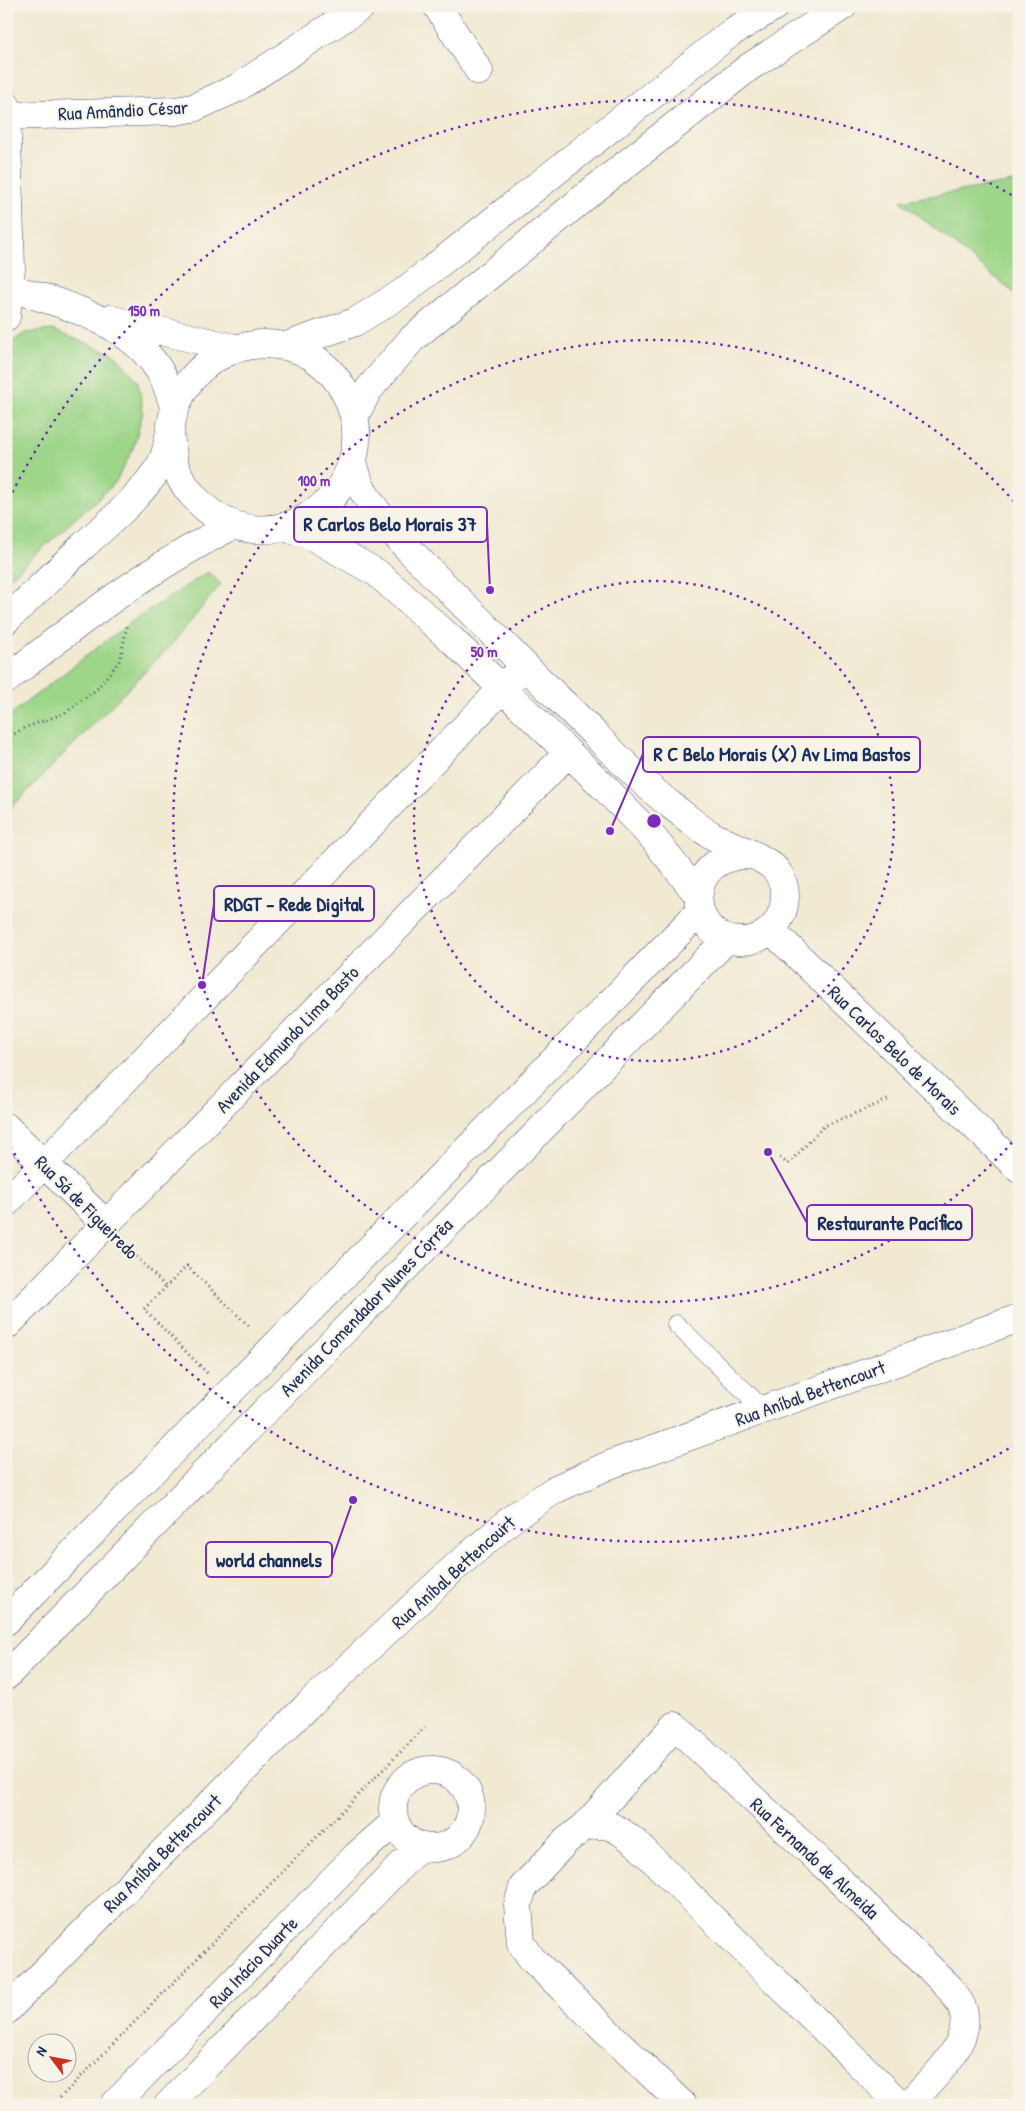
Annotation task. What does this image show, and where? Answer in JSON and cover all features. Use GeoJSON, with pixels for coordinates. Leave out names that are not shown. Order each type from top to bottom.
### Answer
{"type":"FeatureCollection","features":[{"type":"Feature","properties":{"kind":"street","name":"Rua Amândio César"},"geometry":{"type":"LineString","coordinates":[[7,116],[194,108],[237,88],[362,6]]}},
{"type":"Feature","properties":{"kind":"street"},"geometry":{"type":"LineString","coordinates":[[437,6],[479,70]]}},
{"type":"Feature","properties":{"kind":"street"},"geometry":{"type":"LineString","coordinates":[[286,346],[355,322],[402,293],[732,32],[775,6]]}},
{"type":"Feature","properties":{"kind":"street"},"geometry":{"type":"LineString","coordinates":[[354,417],[369,389],[412,339],[592,190],[748,68],[844,6]]}},
{"type":"Feature","properties":{"kind":"street"},"geometry":{"type":"LineString","coordinates":[[6,104],[12,269],[6,317]]}},
{"type":"Feature","properties":{"kind":"street"},"geometry":{"type":"LineString","coordinates":[[10,288],[86,313],[234,348]]}},
{"type":"Feature","properties":{"kind":"street"},"geometry":{"type":"LineString","coordinates":[[6,620],[136,496],[162,461],[172,421],[187,383],[208,362],[234,348],[260,343],[286,346],[305,353],[323,364],[348,397],[354,417],[356,438],[353,461],[343,484],[328,504],[307,518],[283,527],[250,529],[234,525],[208,511],[187,490],[174,463],[172,421],[163,377],[149,358],[116,329],[86,313]]}},
{"type":"Feature","properties":{"kind":"street"},"geometry":{"type":"LineString","coordinates":[[283,527],[308,534],[377,573],[452,640],[654,839],[699,903],[706,922],[715,933],[738,942],[762,937],[771,930],[780,920],[785,907],[786,893],[782,880],[775,868],[764,860],[711,836],[667,802],[524,666],[395,535],[361,486],[353,461]]}},
{"type":"Feature","properties":{"kind":"street"},"geometry":{"type":"LineString","coordinates":[[6,680],[59,638],[132,586],[234,525]]}},
{"type":"Feature","properties":{"kind":"street"},"geometry":{"type":"LineString","coordinates":[[6,1203],[524,666]]}},
{"type":"Feature","properties":{"kind":"street","name":"Avenida Edmundo Lima Basto"},"geometry":{"type":"LineString","coordinates":[[6,1326],[568,753]]}},
{"type":"Feature","properties":{"kind":"street"},"geometry":{"type":"LineString","coordinates":[[699,903],[702,880],[710,868],[722,859],[736,854],[751,855]]}},
{"type":"Feature","properties":{"kind":"street","name":"Avenida Comendador Nunes Corrêa"},"geometry":{"type":"LineString","coordinates":[[6,1620],[273,1349],[699,903]]}},
{"type":"Feature","properties":{"kind":"street","name":"Rua Carlos Belo de Morais"},"geometry":{"type":"LineString","coordinates":[[771,930],[1019,1169]]}},
{"type":"Feature","properties":{"kind":"street","name":"Avenida Comendador Nunes Corrêa"},"geometry":{"type":"LineString","coordinates":[[6,1676],[727,939]]}},
{"type":"Feature","properties":{"kind":"street","name":"Rua Sá de Figueiredo"},"geometry":{"type":"LineString","coordinates":[[6,1127],[106,1224]]}},
{"type":"Feature","properties":{"kind":"street","name":"Rua Aníbal Bettencourt"},"geometry":{"type":"LineString","coordinates":[[6,2011],[307,1706],[483,1541],[514,1517],[556,1489],[609,1465],[1019,1318]]}},
{"type":"Feature","properties":{"kind":"street","name":"Rua Fernando de Almeida"},"geometry":{"type":"LineString","coordinates":[[683,2105],[532,1959],[521,1943],[518,1905],[523,1888],[566,1840],[584,1827],[675,1726],[932,1968],[949,1987],[962,2008],[965,2026],[958,2047],[942,2069],[908,2105]]}},
{"type":"Feature","properties":{"kind":"street"},"geometry":{"type":"LineString","coordinates":[[436,1769],[449,1773],[460,1781],[467,1791],[471,1804],[470,1817],[466,1829],[457,1839],[446,1845],[432,1848],[420,1846],[409,1841],[401,1833],[395,1822],[393,1809],[395,1796],[401,1785],[411,1776],[423,1771],[436,1769]]}},
{"type":"Feature","properties":{"kind":"street","name":"Rua Inácio Duarte"},"geometry":{"type":"LineString","coordinates":[[114,2105],[358,1856],[395,1822]]}},
{"type":"Feature","properties":{"kind":"street"},"geometry":{"type":"LineString","coordinates":[[584,1827],[599,1824],[618,1829],[636,1843],[901,2105]]}},
{"type":"Feature","properties":{"kind":"street","name":"Rua Inácio Duarte"},"geometry":{"type":"LineString","coordinates":[[168,2105],[420,1846]]}},
{"type":"Feature","properties":{"kind":"lane"},"geometry":{"type":"LineString","coordinates":[[676,1324],[763,1410]]}},
{"type":"Feature","properties":{"kind":"path"},"geometry":{"type":"LineString","coordinates":[[6,739],[24,728],[65,713],[97,689],[120,660],[128,624]]}},
{"type":"Feature","properties":{"kind":"path"},"geometry":{"type":"LineString","coordinates":[[780,1158],[788,1164],[824,1126],[890,1099]]}},
{"type":"Feature","properties":{"kind":"path","name":"Rua Sá de Figueiredo"},"geometry":{"type":"LineString","coordinates":[[106,1224],[166,1287]]}},
{"type":"Feature","properties":{"kind":"path"},"geometry":{"type":"LineString","coordinates":[[228,1395],[144,1309],[187,1266],[273,1349]]}},
{"type":"Feature","properties":{"kind":"path"},"geometry":{"type":"LineString","coordinates":[[53,2105],[425,1728]]}},
{"type":"Feature","properties":{"kind":"green space"},"geometry":{"type":"Polygon","coordinates":[[[1019,181],[1019,297],[901,201],[1019,181]]]}},
{"type":"Feature","properties":{"kind":"green space"},"geometry":{"type":"Polygon","coordinates":[[[52,330],[114,354],[138,381],[143,412],[133,449],[115,483],[6,581],[6,346],[25,333],[52,330]]]}},
{"type":"Feature","properties":{"kind":"green space"},"geometry":{"type":"Polygon","coordinates":[[[208,572],[221,584],[172,644],[6,813],[6,718],[128,624],[208,572]]]}},
{"type":"Feature","properties":{"kind":"place","name":"R Carlos Belo Morais 37"},"geometry":{"type":"Point","coordinates":[490,590]}},
{"type":"Feature","properties":{"kind":"place","name":"R C Belo Morais (X) Av Lima Bastos"},"geometry":{"type":"Point","coordinates":[610,831]}},
{"type":"Feature","properties":{"kind":"place","name":"RDGT - Rede Digital"},"geometry":{"type":"Point","coordinates":[202,985]}},
{"type":"Feature","properties":{"kind":"place","name":"Restaurante Pacífico"},"geometry":{"type":"Point","coordinates":[768,1152]}},
{"type":"Feature","properties":{"kind":"place","name":"world channels"},"geometry":{"type":"Point","coordinates":[353,1500]}}]}
